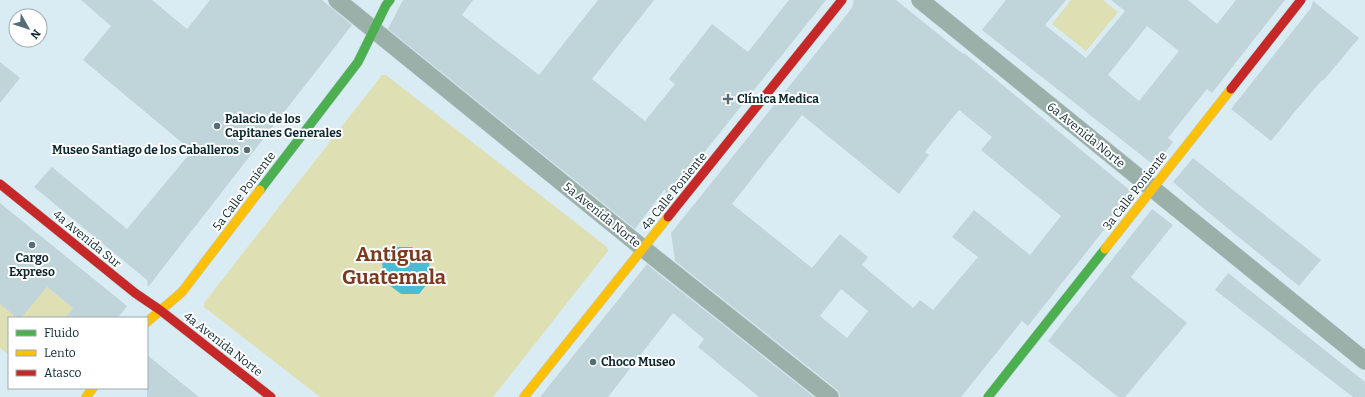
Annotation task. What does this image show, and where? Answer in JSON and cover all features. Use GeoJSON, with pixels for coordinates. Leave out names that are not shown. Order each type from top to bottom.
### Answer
{"type":"FeatureCollection","features":[{"type":"Feature","properties":{"kind":"main road","name":"5a Calle Poniente"},"geometry":{"type":"LineString","coordinates":[[148,321],[182,292],[358,62],[386,5],[390,0]]}},
{"type":"Feature","properties":{"kind":"main road","name":"4a Calle Poniente"},"geometry":{"type":"LineString","coordinates":[[524,397],[842,0]]}},
{"type":"Feature","properties":{"kind":"main road","name":"3a Calle Poniente"},"geometry":{"type":"LineString","coordinates":[[988,397],[1301,0]]}},
{"type":"Feature","properties":{"kind":"main road","name":"4a Avenida Sur"},"geometry":{"type":"LineString","coordinates":[[0,184],[135,293],[160,310]]}},
{"type":"Feature","properties":{"kind":"main road","name":"4a Avenida Norte"},"geometry":{"type":"LineString","coordinates":[[160,310],[271,397]]}},
{"type":"Feature","properties":{"kind":"main road"},"geometry":{"type":"LineString","coordinates":[[86,397],[92,389]]}},
{"type":"Feature","properties":{"kind":"street","name":"5a Avenida Norte"},"geometry":{"type":"LineString","coordinates":[[337,0],[643,248],[830,397]]}},
{"type":"Feature","properties":{"kind":"street","name":"6a Avenida Norte"},"geometry":{"type":"LineString","coordinates":[[920,0],[1365,361]]}},
{"type":"Feature","properties":{"kind":"green space"},"geometry":{"type":"Polygon","coordinates":[[[1071,0],[1103,0],[1118,12],[1086,51],[1052,24],[1071,0]]]}},
{"type":"Feature","properties":{"kind":"green space"},"geometry":{"type":"Polygon","coordinates":[[[382,75],[386,75],[607,247],[608,251],[493,397],[320,397],[204,307],[204,303],[382,75]]]}},
{"type":"Feature","properties":{"kind":"green space"},"geometry":{"type":"Polygon","coordinates":[[[11,258],[73,308],[66,317],[8,317],[8,354],[0,348],[0,272],[11,258]]]}},
{"type":"Feature","properties":{"kind":"water"},"geometry":{"type":"Polygon","coordinates":[[[394,247],[412,247],[429,261],[431,279],[419,294],[401,294],[384,281],[382,262],[394,247]]]}},
{"type":"Feature","properties":{"kind":"building","name":"Palacio de los Capitanes Generales"},"geometry":{"type":"Polygon","coordinates":[[[81,0],[152,0],[187,29],[210,0],[322,0],[352,25],[148,287],[147,280],[34,187],[52,167],[127,229],[192,151],[83,60],[111,26],[81,0]]]}},
{"type":"Feature","properties":{"kind":"building"},"geometry":{"type":"Polygon","coordinates":[[[403,0],[473,0],[462,15],[539,75],[598,0],[654,0],[592,79],[645,121],[675,84],[669,79],[712,24],[748,52],[789,0],[826,0],[667,199],[665,189],[635,229],[388,29],[403,0]]]}},
{"type":"Feature","properties":{"kind":"building"},"geometry":{"type":"Polygon","coordinates":[[[854,0],[896,0],[963,54],[964,53],[1133,193],[1028,326],[1022,321],[961,397],[840,397],[836,389],[675,261],[671,233],[852,8],[854,0]],[[959,110],[925,152],[929,155],[899,194],[802,115],[732,204],[812,268],[840,234],[868,257],[862,265],[913,308],[920,300],[933,310],[978,257],[952,237],[974,210],[1030,255],[1061,216],[981,150],[992,137],[959,110]],[[841,289],[820,316],[847,338],[868,311],[841,289]]]}},
{"type":"Feature","properties":{"kind":"building"},"geometry":{"type":"Polygon","coordinates":[[[1006,0],[1066,0],[1045,25],[1086,58],[1125,11],[1111,0],[1188,0],[1217,24],[1236,0],[1285,0],[1212,93],[1207,89],[1168,138],[1173,142],[1155,166],[982,30],[1006,0]],[[1147,26],[1108,75],[1139,101],[1179,51],[1147,26]]]}},
{"type":"Feature","properties":{"kind":"building"},"geometry":{"type":"Polygon","coordinates":[[[1313,1],[1359,38],[1271,141],[1231,109],[1311,8],[1313,1]]]}},
{"type":"Feature","properties":{"kind":"building"},"geometry":{"type":"Polygon","coordinates":[[[0,62],[20,78],[0,103],[0,62]]]}},
{"type":"Feature","properties":{"kind":"building"},"geometry":{"type":"Polygon","coordinates":[[[1193,158],[1321,260],[1299,286],[1173,182],[1193,158]]]}},
{"type":"Feature","properties":{"kind":"building"},"geometry":{"type":"Polygon","coordinates":[[[0,203],[127,306],[119,317],[66,317],[73,308],[47,287],[22,317],[16,317],[0,304],[0,203]]]}},
{"type":"Feature","properties":{"kind":"building"},"geometry":{"type":"Polygon","coordinates":[[[1152,209],[1173,225],[1131,277],[1187,323],[1125,397],[1118,397],[1048,341],[1152,209]]]}},
{"type":"Feature","properties":{"kind":"building"},"geometry":{"type":"Polygon","coordinates":[[[647,264],[814,397],[759,397],[698,347],[704,339],[673,313],[608,397],[540,397],[647,264]]]}},
{"type":"Feature","properties":{"kind":"building"},"geometry":{"type":"Polygon","coordinates":[[[1228,273],[1365,382],[1365,397],[1353,397],[1215,290],[1228,273]]]}},
{"type":"Feature","properties":{"kind":"building"},"geometry":{"type":"Polygon","coordinates":[[[148,356],[199,397],[147,397],[148,356]]]}},
{"type":"Feature","properties":{"kind":"traffic: fast"},"geometry":{"type":"LineString","coordinates":[[260,190],[358,62],[386,5],[390,0]]}},
{"type":"Feature","properties":{"kind":"traffic: fast"},"geometry":{"type":"LineString","coordinates":[[988,397],[1105,249]]}},
{"type":"Feature","properties":{"kind":"traffic: slow"},"geometry":{"type":"LineString","coordinates":[[1105,249],[1231,89]]}},
{"type":"Feature","properties":{"kind":"traffic: slow"},"geometry":{"type":"LineString","coordinates":[[148,321],[182,292],[260,190]]}},
{"type":"Feature","properties":{"kind":"traffic: slow"},"geometry":{"type":"LineString","coordinates":[[524,397],[668,217]]}},
{"type":"Feature","properties":{"kind":"traffic: slow"},"geometry":{"type":"LineString","coordinates":[[86,397],[92,389]]}},
{"type":"Feature","properties":{"kind":"traffic: jam"},"geometry":{"type":"LineString","coordinates":[[668,217],[842,0]]}},
{"type":"Feature","properties":{"kind":"traffic: jam"},"geometry":{"type":"LineString","coordinates":[[1231,89],[1301,0]]}},
{"type":"Feature","properties":{"kind":"traffic: jam"},"geometry":{"type":"LineString","coordinates":[[0,184],[135,293],[160,310],[271,397]]}},
{"type":"Feature","properties":{"kind":"place","name":"Clínica Medica"},"geometry":{"type":"Point","coordinates":[728,99]}},
{"type":"Feature","properties":{"kind":"place","name":"Palacio de los Capitanes Generales"},"geometry":{"type":"Point","coordinates":[217,126]}},
{"type":"Feature","properties":{"kind":"place","name":"Museo Santiago de los Caballeros"},"geometry":{"type":"Point","coordinates":[247,150]}},
{"type":"Feature","properties":{"kind":"place","name":"Cargo Expreso"},"geometry":{"type":"Point","coordinates":[32,245]}},
{"type":"Feature","properties":{"kind":"place","name":"Choco Museo"},"geometry":{"type":"Point","coordinates":[593,362]}},
{"type":"Feature","properties":{"kind":"district","name":"Antigua Guatemala"},"geometry":{"type":"Point","coordinates":[394,266]}}]}
